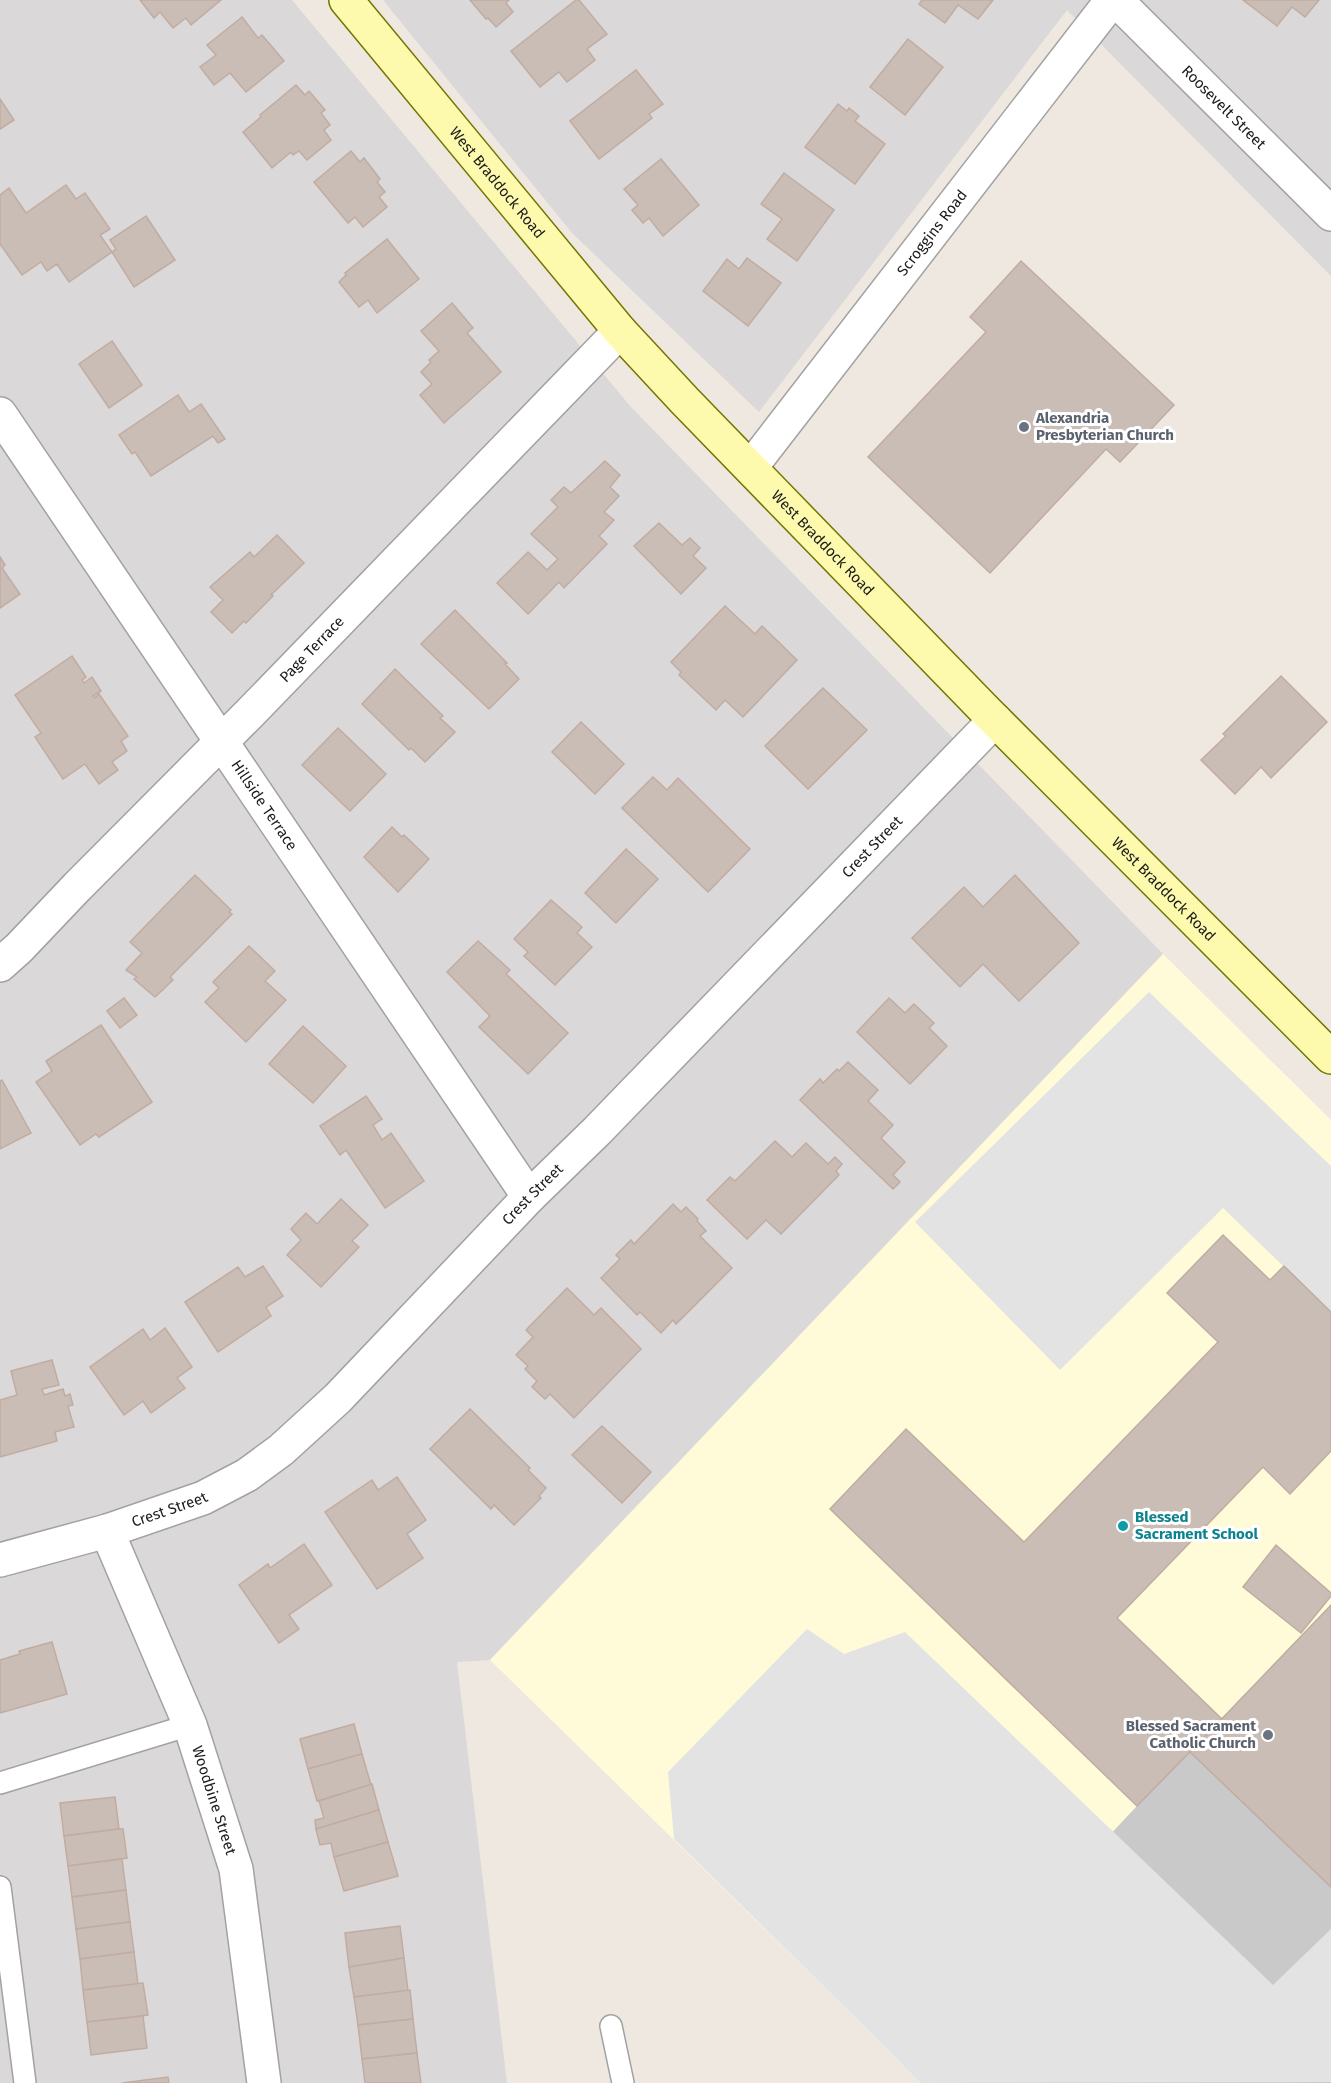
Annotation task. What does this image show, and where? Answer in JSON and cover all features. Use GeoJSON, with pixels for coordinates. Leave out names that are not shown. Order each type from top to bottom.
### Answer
{"type":"FeatureCollection","features":[{"type":"Feature","properties":{"kind":"main road","name":"West Braddock Road"},"geometry":{"type":"LineString","coordinates":[[346,0],[620,331],[995,720],[1331,1057]]}},
{"type":"Feature","properties":{"kind":"street","name":"Roosevelt Street"},"geometry":{"type":"LineString","coordinates":[[1114,0],[1331,214]]}},
{"type":"Feature","properties":{"kind":"street","name":"Scroggins Road"},"geometry":{"type":"LineString","coordinates":[[751,467],[1114,0]]}},
{"type":"Feature","properties":{"kind":"street","name":"Page Terrace"},"geometry":{"type":"LineString","coordinates":[[0,965],[221,742],[620,331]]}},
{"type":"Feature","properties":{"kind":"street","name":"Hillside Terrace"},"geometry":{"type":"LineString","coordinates":[[0,414],[529,1197]]}},
{"type":"Feature","properties":{"kind":"street","name":"Crest Street"},"geometry":{"type":"LineString","coordinates":[[0,1560],[107,1530],[203,1498],[247,1475],[281,1449],[338,1398],[529,1197],[614,1114],[995,720]]}},
{"type":"Feature","properties":{"kind":"street","name":"Woodbine Street"},"geometry":{"type":"LineString","coordinates":[[107,1530],[190,1725],[236,1869],[264,2083]]}},
{"type":"Feature","properties":{"kind":"lane"},"geometry":{"type":"LineString","coordinates":[[0,1783],[190,1725]]}},
{"type":"Feature","properties":{"kind":"lane"},"geometry":{"type":"LineString","coordinates":[[0,1887],[25,2083]]}},
{"type":"Feature","properties":{"kind":"lane"},"geometry":{"type":"LineString","coordinates":[[611,2026],[623,2083]]}},
{"type":"Feature","properties":{"kind":"shaded area"},"geometry":{"type":"Polygon","coordinates":[[[0,0],[292,0],[631,407],[1163,954],[490,1660],[457,1662],[507,2083],[0,2083],[0,0]]]}},
{"type":"Feature","properties":{"kind":"shaded area"},"geometry":{"type":"Polygon","coordinates":[[[383,0],[1331,0],[1331,276],[1067,10],[759,412],[572,233],[383,0]]]}},
{"type":"Feature","properties":{"kind":"shaded area"},"geometry":{"type":"Polygon","coordinates":[[[1163,954],[1331,1120],[1331,1605],[1137,1806],[899,2060],[490,1660],[1163,954]]]}},
{"type":"Feature","properties":{"kind":"shaded area"},"geometry":{"type":"Polygon","coordinates":[[[1149,992],[1331,1166],[1331,1312],[1223,1208],[1060,1370],[915,1222],[1149,992]]]}},
{"type":"Feature","properties":{"kind":"shaded area"},"geometry":{"type":"Polygon","coordinates":[[[1331,1605],[1331,2083],[922,2083],[899,2060],[1137,1806],[1331,1605]]]}},
{"type":"Feature","properties":{"kind":"shaded area"},"geometry":{"type":"Polygon","coordinates":[[[807,1629],[844,1654],[905,1632],[1273,1985],[1331,1929],[1331,2082],[922,2083],[674,1839],[668,1772],[807,1629]]]}},
{"type":"Feature","properties":{"kind":"building"},"geometry":{"type":"Polygon","coordinates":[[[140,0],[221,0],[191,25],[186,18],[173,28],[160,12],[154,18],[140,0]]]}},
{"type":"Feature","properties":{"kind":"building"},"geometry":{"type":"Polygon","coordinates":[[[470,0],[509,0],[506,3],[513,12],[496,27],[470,0]]]}},
{"type":"Feature","properties":{"kind":"building"},"geometry":{"type":"Polygon","coordinates":[[[579,0],[607,34],[587,49],[595,60],[567,82],[559,72],[540,87],[511,51],[579,0]]]}},
{"type":"Feature","properties":{"kind":"building"},"geometry":{"type":"Polygon","coordinates":[[[922,0],[993,0],[978,19],[958,5],[945,23],[919,4],[922,0]]]}},
{"type":"Feature","properties":{"kind":"building"},"geometry":{"type":"Polygon","coordinates":[[[1243,0],[1319,0],[1305,17],[1292,7],[1277,26],[1243,0]]]}},
{"type":"Feature","properties":{"kind":"building"},"geometry":{"type":"Polygon","coordinates":[[[242,17],[258,38],[262,35],[284,61],[246,92],[230,73],[214,85],[200,67],[216,55],[207,45],[242,17]]]}},
{"type":"Feature","properties":{"kind":"building"},"geometry":{"type":"Polygon","coordinates":[[[908,39],[943,67],[905,115],[870,87],[908,39]]]}},
{"type":"Feature","properties":{"kind":"building"},"geometry":{"type":"Polygon","coordinates":[[[636,70],[663,104],[649,114],[652,118],[599,159],[570,121],[636,70]]]}},
{"type":"Feature","properties":{"kind":"building"},"geometry":{"type":"Polygon","coordinates":[[[296,85],[305,95],[309,91],[325,110],[321,113],[330,125],[324,130],[331,140],[307,160],[299,151],[293,155],[291,152],[272,168],[243,132],[296,85]]]}},
{"type":"Feature","properties":{"kind":"building"},"geometry":{"type":"Polygon","coordinates":[[[0,99],[14,120],[0,129],[0,99]]]}},
{"type":"Feature","properties":{"kind":"building"},"geometry":{"type":"Polygon","coordinates":[[[838,104],[847,111],[849,108],[859,116],[855,121],[885,144],[855,184],[805,147],[838,104]]]}},
{"type":"Feature","properties":{"kind":"building"},"geometry":{"type":"Polygon","coordinates":[[[351,151],[360,162],[364,158],[380,179],[377,182],[385,192],[379,197],[387,207],[363,227],[355,217],[348,223],[314,182],[351,151]]]}},
{"type":"Feature","properties":{"kind":"building"},"geometry":{"type":"Polygon","coordinates":[[[661,159],[699,205],[663,236],[649,218],[643,223],[632,210],[638,205],[624,189],[661,159]]]}},
{"type":"Feature","properties":{"kind":"building"},"geometry":{"type":"Polygon","coordinates":[[[784,173],[834,210],[797,261],[767,239],[782,219],[761,204],[784,173]]]}},
{"type":"Feature","properties":{"kind":"building"},"geometry":{"type":"Polygon","coordinates":[[[66,185],[76,199],[85,193],[110,229],[100,235],[112,252],[69,282],[57,264],[47,271],[41,262],[22,275],[0,244],[0,195],[9,188],[26,213],[66,185]]]}},
{"type":"Feature","properties":{"kind":"building"},"geometry":{"type":"Polygon","coordinates":[[[146,216],[175,260],[134,287],[112,252],[116,249],[110,240],[146,216]]]}},
{"type":"Feature","properties":{"kind":"building"},"geometry":{"type":"Polygon","coordinates":[[[387,239],[419,279],[377,313],[368,300],[359,307],[339,282],[346,275],[345,273],[387,239]]]}},
{"type":"Feature","properties":{"kind":"building"},"geometry":{"type":"Polygon","coordinates":[[[747,258],[781,283],[748,326],[703,291],[727,259],[739,269],[747,258]]]}},
{"type":"Feature","properties":{"kind":"building","name":"Alexandria Presbyterian Church"},"geometry":{"type":"Polygon","coordinates":[[[1021,261],[1174,405],[1120,462],[1106,449],[990,573],[868,457],[986,332],[970,317],[1021,261]]]}},
{"type":"Feature","properties":{"kind":"building"},"geometry":{"type":"Polygon","coordinates":[[[452,303],[473,328],[467,333],[501,372],[444,423],[420,395],[432,384],[421,372],[439,351],[421,331],[452,303]]]}},
{"type":"Feature","properties":{"kind":"building"},"geometry":{"type":"Polygon","coordinates":[[[112,341],[142,385],[109,408],[79,364],[112,341]]]}},
{"type":"Feature","properties":{"kind":"building"},"geometry":{"type":"Polygon","coordinates":[[[178,395],[189,412],[201,404],[225,439],[218,443],[213,436],[151,476],[135,452],[132,454],[119,435],[178,395]]]}},
{"type":"Feature","properties":{"kind":"building"},"geometry":{"type":"Polygon","coordinates":[[[605,461],[620,475],[610,487],[619,496],[604,512],[614,520],[599,536],[607,544],[564,588],[559,582],[528,614],[497,583],[528,552],[547,570],[558,559],[531,534],[558,507],[551,500],[564,487],[571,493],[605,461]]]}},
{"type":"Feature","properties":{"kind":"building"},"geometry":{"type":"Polygon","coordinates":[[[659,523],[682,545],[690,538],[700,548],[693,556],[706,568],[681,594],[634,546],[659,523]]]}},
{"type":"Feature","properties":{"kind":"building"},"geometry":{"type":"Polygon","coordinates":[[[277,535],[304,563],[246,623],[244,621],[232,633],[211,612],[223,600],[210,587],[250,552],[254,557],[277,535]]]}},
{"type":"Feature","properties":{"kind":"building"},"geometry":{"type":"Polygon","coordinates":[[[0,557],[5,565],[2,568],[20,594],[0,608],[0,557]]]}},
{"type":"Feature","properties":{"kind":"building"},"geometry":{"type":"Polygon","coordinates":[[[725,606],[755,634],[762,626],[797,660],[743,717],[725,700],[716,710],[679,675],[681,672],[671,662],[725,606]]]}},
{"type":"Feature","properties":{"kind":"building"},"geometry":{"type":"Polygon","coordinates":[[[455,610],[507,663],[505,664],[519,679],[489,709],[421,644],[455,610]]]}},
{"type":"Feature","properties":{"kind":"building"},"geometry":{"type":"Polygon","coordinates":[[[72,656],[86,677],[82,680],[84,683],[92,677],[101,691],[93,696],[95,698],[99,694],[128,736],[121,741],[127,751],[112,762],[118,770],[99,784],[85,764],[63,779],[35,737],[41,733],[15,695],[72,656]]]}},
{"type":"Feature","properties":{"kind":"building"},"geometry":{"type":"Polygon","coordinates":[[[395,669],[443,716],[440,718],[455,732],[425,762],[411,748],[409,750],[362,704],[395,669]]]}},
{"type":"Feature","properties":{"kind":"building"},"geometry":{"type":"Polygon","coordinates":[[[1281,676],[1327,722],[1271,778],[1261,767],[1235,794],[1201,760],[1226,736],[1223,734],[1281,676]]]}},
{"type":"Feature","properties":{"kind":"building"},"geometry":{"type":"Polygon","coordinates":[[[823,688],[867,730],[808,789],[765,746],[823,688]]]}},
{"type":"Feature","properties":{"kind":"building"},"geometry":{"type":"Polygon","coordinates":[[[581,722],[624,764],[595,794],[552,752],[581,722]]]}},
{"type":"Feature","properties":{"kind":"building"},"geometry":{"type":"Polygon","coordinates":[[[338,728],[386,774],[350,811],[302,765],[338,728]]]}},
{"type":"Feature","properties":{"kind":"building"},"geometry":{"type":"Polygon","coordinates":[[[653,777],[667,790],[678,778],[750,849],[708,892],[622,808],[653,777]]]}},
{"type":"Feature","properties":{"kind":"building"},"geometry":{"type":"Polygon","coordinates":[[[392,827],[429,859],[398,892],[364,857],[392,827]]]}},
{"type":"Feature","properties":{"kind":"building"},"geometry":{"type":"Polygon","coordinates":[[[626,849],[658,879],[616,923],[585,893],[626,849]]]}},
{"type":"Feature","properties":{"kind":"building"},"geometry":{"type":"Polygon","coordinates":[[[195,875],[231,910],[229,912],[232,914],[170,977],[173,980],[155,997],[134,979],[137,977],[126,970],[142,953],[130,942],[195,875]]]}},
{"type":"Feature","properties":{"kind":"building"},"geometry":{"type":"Polygon","coordinates":[[[1015,875],[1079,943],[1019,1001],[983,964],[960,987],[912,938],[964,887],[983,907],[1015,875]]]}},
{"type":"Feature","properties":{"kind":"building"},"geometry":{"type":"Polygon","coordinates":[[[551,900],[582,927],[577,933],[592,947],[555,985],[524,956],[528,952],[514,939],[551,900]]]}},
{"type":"Feature","properties":{"kind":"building"},"geometry":{"type":"Polygon","coordinates":[[[478,941],[510,970],[506,974],[568,1033],[528,1074],[479,1027],[490,1016],[447,972],[478,941]]]}},
{"type":"Feature","properties":{"kind":"building"},"geometry":{"type":"Polygon","coordinates":[[[249,946],[275,971],[265,981],[286,1000],[246,1042],[205,1002],[219,988],[213,982],[249,946]]]}},
{"type":"Feature","properties":{"kind":"building"},"geometry":{"type":"Polygon","coordinates":[[[124,998],[137,1015],[120,1028],[107,1011],[124,998]]]}},
{"type":"Feature","properties":{"kind":"building"},"geometry":{"type":"Polygon","coordinates":[[[889,998],[905,1013],[914,1004],[934,1023],[929,1028],[947,1046],[910,1084],[857,1032],[889,998]]]}},
{"type":"Feature","properties":{"kind":"building"},"geometry":{"type":"Polygon","coordinates":[[[101,1025],[152,1102],[99,1137],[96,1134],[80,1145],[36,1082],[52,1071],[46,1061],[101,1025]]]}},
{"type":"Feature","properties":{"kind":"building"},"geometry":{"type":"Polygon","coordinates":[[[303,1026],[346,1066],[313,1103],[269,1064],[303,1026]]]}},
{"type":"Feature","properties":{"kind":"building"},"geometry":{"type":"Polygon","coordinates":[[[848,1062],[878,1090],[868,1101],[893,1125],[881,1138],[905,1162],[893,1175],[900,1182],[893,1189],[800,1100],[820,1079],[823,1083],[848,1062]]]}},
{"type":"Feature","properties":{"kind":"building"},"geometry":{"type":"Polygon","coordinates":[[[2,1080],[31,1133],[0,1149],[0,1081],[2,1080]]]}},
{"type":"Feature","properties":{"kind":"building"},"geometry":{"type":"Polygon","coordinates":[[[366,1096],[382,1119],[373,1125],[382,1140],[391,1133],[424,1181],[385,1208],[346,1150],[340,1155],[320,1126],[366,1096]]]}},
{"type":"Feature","properties":{"kind":"building"},"geometry":{"type":"Polygon","coordinates":[[[775,1141],[792,1157],[806,1143],[828,1164],[835,1157],[842,1164],[836,1171],[839,1175],[781,1234],[766,1220],[747,1239],[707,1200],[730,1177],[735,1181],[775,1141]]]}},
{"type":"Feature","properties":{"kind":"building"},"geometry":{"type":"Polygon","coordinates":[[[341,1199],[368,1225],[352,1241],[359,1247],[321,1287],[287,1255],[301,1240],[291,1229],[306,1213],[317,1224],[341,1199]]]}},
{"type":"Feature","properties":{"kind":"building"},"geometry":{"type":"Polygon","coordinates":[[[673,1204],[681,1212],[686,1207],[698,1219],[697,1221],[706,1231],[700,1236],[732,1268],[676,1324],[673,1320],[661,1333],[640,1312],[637,1315],[601,1278],[620,1259],[616,1255],[631,1240],[634,1244],[673,1204]]]}},
{"type":"Feature","properties":{"kind":"building","name":"Blessed Sacrament School"},"geometry":{"type":"Polygon","coordinates":[[[1223,1235],[1270,1280],[1284,1266],[1331,1312],[1331,1451],[1290,1494],[1263,1467],[1117,1618],[1222,1719],[1137,1806],[830,1509],[906,1429],[1024,1542],[1218,1342],[1167,1293],[1223,1235]]]}},
{"type":"Feature","properties":{"kind":"building"},"geometry":{"type":"Polygon","coordinates":[[[263,1266],[283,1296],[266,1307],[271,1316],[218,1352],[185,1302],[238,1267],[245,1277],[263,1266]]]}},
{"type":"Feature","properties":{"kind":"building"},"geometry":{"type":"Polygon","coordinates":[[[567,1288],[594,1315],[601,1308],[641,1349],[574,1418],[550,1394],[545,1399],[532,1387],[537,1381],[525,1369],[528,1366],[516,1355],[533,1337],[526,1330],[567,1288]]]}},
{"type":"Feature","properties":{"kind":"building"},"geometry":{"type":"Polygon","coordinates":[[[165,1328],[192,1367],[177,1378],[185,1388],[151,1413],[143,1401],[124,1415],[90,1367],[143,1329],[150,1340],[165,1328]]]}},
{"type":"Feature","properties":{"kind":"building"},"geometry":{"type":"Polygon","coordinates":[[[52,1360],[59,1385],[42,1389],[44,1395],[63,1389],[65,1396],[70,1394],[73,1405],[68,1406],[74,1427],[55,1432],[57,1441],[0,1457],[0,1400],[17,1395],[11,1371],[52,1360]]]}},
{"type":"Feature","properties":{"kind":"building"},"geometry":{"type":"Polygon","coordinates":[[[470,1409],[530,1468],[528,1470],[546,1488],[539,1496],[541,1498],[514,1525],[494,1505],[491,1509],[430,1449],[470,1409]]]}},
{"type":"Feature","properties":{"kind":"building"},"geometry":{"type":"Polygon","coordinates":[[[602,1426],[651,1472],[622,1503],[572,1455],[602,1426]]]}},
{"type":"Feature","properties":{"kind":"building"},"geometry":{"type":"Polygon","coordinates":[[[397,1477],[426,1520],[407,1534],[423,1558],[377,1589],[325,1512],[372,1480],[378,1490],[397,1477]]]}},
{"type":"Feature","properties":{"kind":"building"},"geometry":{"type":"Polygon","coordinates":[[[304,1544],[332,1585],[289,1615],[299,1629],[279,1643],[239,1585],[268,1564],[270,1568],[304,1544]]]}},
{"type":"Feature","properties":{"kind":"building"},"geometry":{"type":"Polygon","coordinates":[[[1276,1545],[1331,1593],[1301,1633],[1243,1587],[1276,1545]]]}},
{"type":"Feature","properties":{"kind":"building","name":"Blessed Sacrament Catholic Church"},"geometry":{"type":"Polygon","coordinates":[[[1331,1605],[1331,1887],[1190,1752],[1331,1605]]]}},
{"type":"Feature","properties":{"kind":"building"},"geometry":{"type":"Polygon","coordinates":[[[52,1642],[67,1694],[0,1713],[0,1660],[20,1654],[19,1651],[52,1642]]]}},
{"type":"Feature","properties":{"kind":"building"},"geometry":{"type":"Polygon","coordinates":[[[354,1724],[362,1754],[308,1769],[300,1739],[354,1724]]]}},
{"type":"Feature","properties":{"kind":"building"},"geometry":{"type":"Polygon","coordinates":[[[362,1754],[371,1785],[317,1801],[308,1769],[362,1754]]]}},
{"type":"Feature","properties":{"kind":"building"},"geometry":{"type":"Polygon","coordinates":[[[372,1784],[379,1810],[316,1829],[315,1820],[324,1818],[319,1801],[372,1784]]]}},
{"type":"Feature","properties":{"kind":"building"},"geometry":{"type":"Polygon","coordinates":[[[115,1797],[119,1829],[64,1836],[60,1803],[115,1797]]]}},
{"type":"Feature","properties":{"kind":"building"},"geometry":{"type":"Polygon","coordinates":[[[379,1810],[388,1842],[334,1857],[331,1843],[320,1845],[316,1829],[379,1810]]]}},
{"type":"Feature","properties":{"kind":"building"},"geometry":{"type":"Polygon","coordinates":[[[123,1829],[127,1858],[68,1866],[64,1836],[123,1829]]]}},
{"type":"Feature","properties":{"kind":"building"},"geometry":{"type":"Polygon","coordinates":[[[388,1842],[398,1876],[344,1891],[334,1857],[388,1842]]]}},
{"type":"Feature","properties":{"kind":"building"},"geometry":{"type":"Polygon","coordinates":[[[122,1859],[126,1890],[72,1897],[68,1866],[122,1859]]]}},
{"type":"Feature","properties":{"kind":"building"},"geometry":{"type":"Polygon","coordinates":[[[126,1890],[130,1922],[76,1929],[72,1897],[126,1890]]]}},
{"type":"Feature","properties":{"kind":"building"},"geometry":{"type":"Polygon","coordinates":[[[130,1922],[134,1952],[80,1959],[76,1929],[130,1922]]]}},
{"type":"Feature","properties":{"kind":"building"},"geometry":{"type":"Polygon","coordinates":[[[400,1926],[404,1958],[349,1967],[345,1933],[400,1926]]]}},
{"type":"Feature","properties":{"kind":"building"},"geometry":{"type":"Polygon","coordinates":[[[134,1952],[138,1984],[83,1990],[80,1959],[134,1952]]]}},
{"type":"Feature","properties":{"kind":"building"},"geometry":{"type":"Polygon","coordinates":[[[404,1958],[408,1991],[354,1997],[349,1967],[404,1958]]]}},
{"type":"Feature","properties":{"kind":"building"},"geometry":{"type":"Polygon","coordinates":[[[143,1983],[148,2015],[87,2022],[83,1990],[143,1983]]]}},
{"type":"Feature","properties":{"kind":"building"},"geometry":{"type":"Polygon","coordinates":[[[410,1990],[413,2019],[358,2025],[354,1997],[410,1990]]]}},
{"type":"Feature","properties":{"kind":"building"},"geometry":{"type":"Polygon","coordinates":[[[143,2016],[147,2048],[91,2055],[87,2022],[143,2016]]]}},
{"type":"Feature","properties":{"kind":"building"},"geometry":{"type":"Polygon","coordinates":[[[413,2019],[417,2053],[362,2059],[358,2025],[413,2019]]]}},
{"type":"Feature","properties":{"kind":"building"},"geometry":{"type":"Polygon","coordinates":[[[417,2053],[421,2083],[365,2083],[362,2059],[417,2053]]]}},
{"type":"Feature","properties":{"kind":"building"},"geometry":{"type":"Polygon","coordinates":[[[168,2077],[169,2083],[122,2083],[168,2077]]]}},
{"type":"Feature","properties":{"kind":"place","name":"Alexandria Presbyterian Church"},"geometry":{"type":"Point","coordinates":[1024,427]}},
{"type":"Feature","properties":{"kind":"place","name":"Blessed Sacrament School"},"geometry":{"type":"Point","coordinates":[1123,1526]}},
{"type":"Feature","properties":{"kind":"place","name":"Blessed Sacrament Catholic Church"},"geometry":{"type":"Point","coordinates":[1268,1735]}}]}
